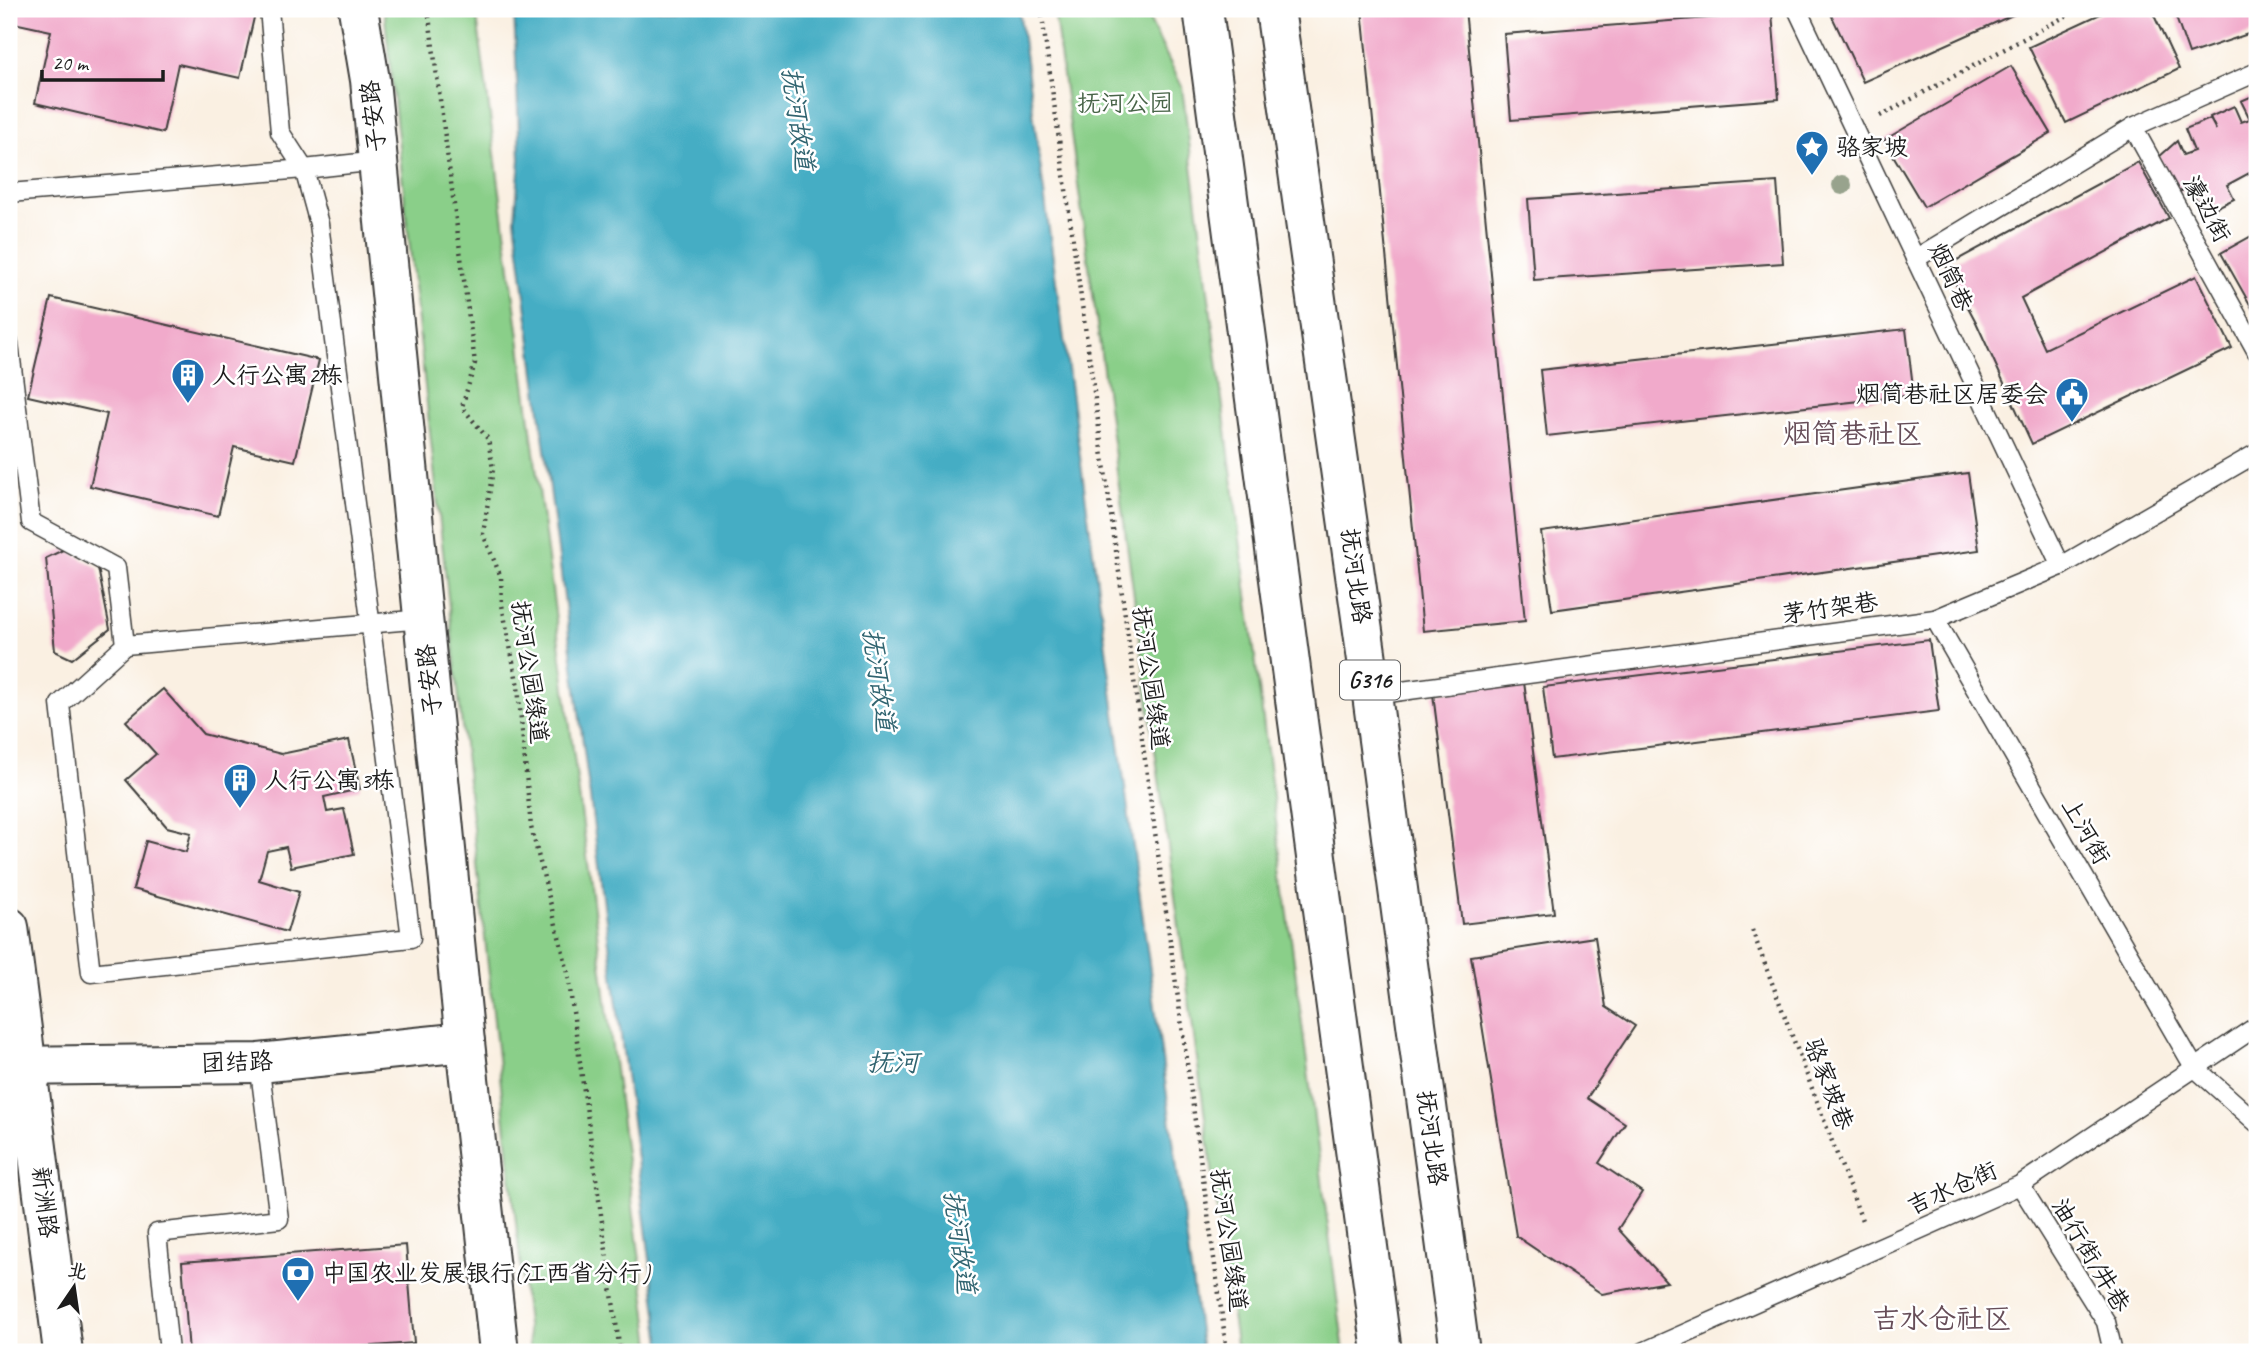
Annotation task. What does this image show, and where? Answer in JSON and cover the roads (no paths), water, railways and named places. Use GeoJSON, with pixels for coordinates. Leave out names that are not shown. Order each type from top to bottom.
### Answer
{"type":"FeatureCollection","features":[{"type":"Feature","properties":{"kind":"main road","name":"子安路"},"geometry":{"type":"LineString","coordinates":[[358,9],[370,80],[465,1042],[499,1352]]}},
{"type":"Feature","properties":{"kind":"main road"},"geometry":{"type":"LineString","coordinates":[[1203,9],[1382,1352]]}},
{"type":"Feature","properties":{"kind":"main road","name":"抚河北路"},"geometry":{"type":"LineString","coordinates":[[1275,9],[1372,695],[1460,1352]]}},
{"type":"Feature","properties":{"kind":"main road","name":"新洲路"},"geometry":{"type":"LineString","coordinates":[[9,927],[18,1066],[63,1352]]}},
{"type":"Feature","properties":{"kind":"main road","name":"团结路"},"geometry":{"type":"LineString","coordinates":[[18,1066],[259,1063],[465,1042]]}},
{"type":"Feature","properties":{"kind":"lane"},"geometry":{"type":"LineString","coordinates":[[269,9],[280,132],[304,169],[319,224],[371,623],[411,938],[91,973],[60,704],[125,645],[371,623],[423,619]]}},
{"type":"Feature","properties":{"kind":"lane","name":"烟筒巷"},"geometry":{"type":"LineString","coordinates":[[1797,9],[2061,566]]}},
{"type":"Feature","properties":{"kind":"lane"},"geometry":{"type":"LineString","coordinates":[[1916,259],[2133,127],[2257,72]]}},
{"type":"Feature","properties":{"kind":"lane","name":"濠边街"},"geometry":{"type":"LineString","coordinates":[[2133,127],[2257,352]]}},
{"type":"Feature","properties":{"kind":"lane"},"geometry":{"type":"LineString","coordinates":[[9,193],[378,161]]}},
{"type":"Feature","properties":{"kind":"lane"},"geometry":{"type":"LineString","coordinates":[[9,343],[31,522],[116,568],[125,645]]}},
{"type":"Feature","properties":{"kind":"lane","name":"茅竹架巷"},"geometry":{"type":"LineString","coordinates":[[1372,695],[1935,619],[2061,566],[2257,453]]}},
{"type":"Feature","properties":{"kind":"lane","name":"上河街"},"geometry":{"type":"LineString","coordinates":[[1935,619],[2194,1067],[2257,1123]]}},
{"type":"Feature","properties":{"kind":"lane","name":"吉水仓街"},"geometry":{"type":"LineString","coordinates":[[1643,1352],[2020,1185],[2257,1026]]}},
{"type":"Feature","properties":{"kind":"lane"},"geometry":{"type":"LineString","coordinates":[[169,1352],[157,1233],[279,1219],[259,1063]]}},
{"type":"Feature","properties":{"kind":"lane","name":"油行街/井巷"},"geometry":{"type":"LineString","coordinates":[[2020,1185],[2106,1322],[2113,1352]]}},
{"type":"Feature","properties":{"kind":"water","name":"抚河"},"geometry":{"type":"Polygon","coordinates":[[[514,9],[1019,9],[1202,1352],[662,1352],[515,219],[520,159],[514,9]]]}},
{"type":"Feature","properties":{"kind":"place","name":"骆家坡"},"geometry":{"type":"Point","coordinates":[1812,177]}},
{"type":"Feature","properties":{"kind":"place","name":"人行公寓2栋"},"geometry":{"type":"Point","coordinates":[188,405]}},
{"type":"Feature","properties":{"kind":"place","name":"烟筒巷社区居委会"},"geometry":{"type":"Point","coordinates":[2072,424]}},
{"type":"Feature","properties":{"kind":"place","name":"人行公寓3栋"},"geometry":{"type":"Point","coordinates":[240,810]}},
{"type":"Feature","properties":{"kind":"place","name":"中国农业发展银行(江西省分行)"},"geometry":{"type":"Point","coordinates":[298,1303]}},
{"type":"Feature","properties":{"kind":"district","name":"烟筒巷社区"},"geometry":{"type":"Point","coordinates":[1853,433]}},
{"type":"Feature","properties":{"kind":"district","name":"吉水仓社区"},"geometry":{"type":"Point","coordinates":[1942,1318]}},
{"type":"Feature","properties":{"kind":"park label","name":"抚河公园"},"geometry":{"type":"Point","coordinates":[1125,103]}},
{"type":"Feature","properties":{"kind":"water label","name":"抚河故道"},"geometry":{"type":"Point","coordinates":[798,119]}},
{"type":"Feature","properties":{"kind":"water label","name":"抚河故道"},"geometry":{"type":"Point","coordinates":[879,680]}},
{"type":"Feature","properties":{"kind":"water label","name":"抚河故道"},"geometry":{"type":"Point","coordinates":[960,1242]}}]}
